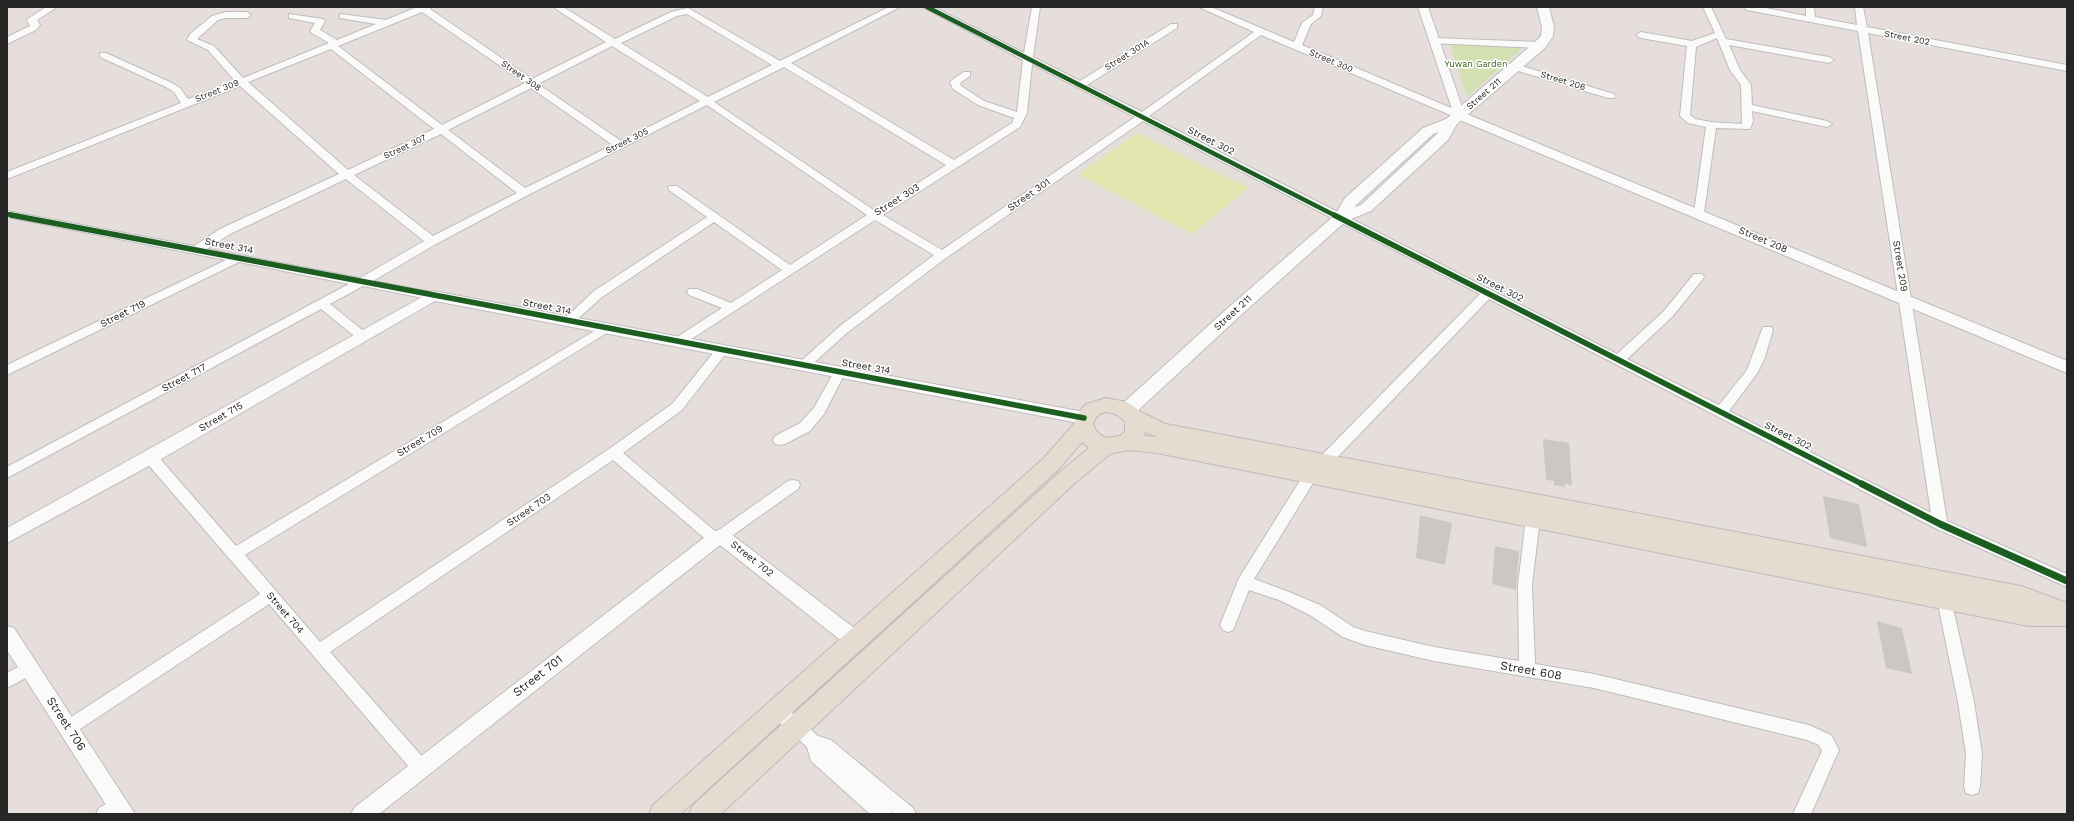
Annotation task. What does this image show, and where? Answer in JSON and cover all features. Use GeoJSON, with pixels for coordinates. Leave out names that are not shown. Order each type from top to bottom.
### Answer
{"type":"FeatureCollection","features":[{"type":"Feature","properties":{"kind":"main road","name":"Street 211"},"geometry":{"type":"LineString","coordinates":[[1130,414],[1235,311],[1341,218],[1366,208],[1443,137],[1455,119],[1540,45],[1547,36],[1548,27],[1542,7]]}},
{"type":"Feature","properties":{"kind":"main road"},"geometry":{"type":"LineString","coordinates":[[662,814],[1051,464],[1093,410],[1106,406],[1120,407],[1162,431],[1533,518],[2028,616],[2067,614]]}},
{"type":"Feature","properties":{"kind":"main road"},"geometry":{"type":"LineString","coordinates":[[702,814],[1068,477],[1116,444],[1132,438],[1137,428],[1130,414]]}},
{"type":"Feature","properties":{"kind":"main road"},"geometry":{"type":"LineString","coordinates":[[1084,423],[1088,437],[1093,441],[1116,444],[1157,445],[1318,468],[2021,596],[2067,614]]}},
{"type":"Feature","properties":{"kind":"street"},"geometry":{"type":"LineString","coordinates":[[7,41],[33,28],[35,25],[32,20],[53,7]]}},
{"type":"Feature","properties":{"kind":"street"},"geometry":{"type":"LineString","coordinates":[[556,7],[707,101],[874,215],[942,255]]}},
{"type":"Feature","properties":{"kind":"street","name":"Street 305"},"geometry":{"type":"LineString","coordinates":[[362,282],[432,241],[524,193],[896,7]]}},
{"type":"Feature","properties":{"kind":"street","name":"Street 302"},"geometry":{"type":"LineString","coordinates":[[927,7],[1940,524],[2067,581]]}},
{"type":"Feature","properties":{"kind":"street"},"geometry":{"type":"LineString","coordinates":[[967,74],[955,82],[956,87],[981,103],[1021,117],[1036,7]]}},
{"type":"Feature","properties":{"kind":"street","name":"Street 300"},"geometry":{"type":"LineString","coordinates":[[1203,7],[1298,46],[1455,119]]}},
{"type":"Feature","properties":{"kind":"street"},"geometry":{"type":"LineString","coordinates":[[1298,46],[1307,23],[1317,16],[1319,7]]}},
{"type":"Feature","properties":{"kind":"street"},"geometry":{"type":"LineString","coordinates":[[1423,7],[1434,41],[1455,119]]}},
{"type":"Feature","properties":{"kind":"street"},"geometry":{"type":"LineString","coordinates":[[1693,44],[1691,47],[1685,116],[1692,121],[1711,125],[1746,127],[1746,85],[1735,70],[1707,7]]}},
{"type":"Feature","properties":{"kind":"street","name":"Street 202"},"geometry":{"type":"LineString","coordinates":[[1747,7],[2067,68]]}},
{"type":"Feature","properties":{"kind":"street"},"geometry":{"type":"LineString","coordinates":[[1810,7],[1811,19]]}},
{"type":"Feature","properties":{"kind":"street","name":"Street 209"},"geometry":{"type":"LineString","coordinates":[[1859,7],[1940,524]]}},
{"type":"Feature","properties":{"kind":"street","name":"Street 309"},"geometry":{"type":"LineString","coordinates":[[7,176],[424,8]]}},
{"type":"Feature","properties":{"kind":"street","name":"Street 308"},"geometry":{"type":"LineString","coordinates":[[424,8],[620,145]]}},
{"type":"Feature","properties":{"kind":"street"},"geometry":{"type":"LineString","coordinates":[[687,9],[954,165]]}},
{"type":"Feature","properties":{"kind":"street","name":"Street 307"},"geometry":{"type":"LineString","coordinates":[[197,250],[224,232],[443,129],[613,42],[687,9]]}},
{"type":"Feature","properties":{"kind":"street"},"geometry":{"type":"LineString","coordinates":[[247,15],[226,15],[214,18],[193,36],[192,40],[211,48],[241,82],[346,174],[432,241]]}},
{"type":"Feature","properties":{"kind":"street"},"geometry":{"type":"LineString","coordinates":[[292,16],[320,21],[315,31],[334,44],[524,193]]}},
{"type":"Feature","properties":{"kind":"street"},"geometry":{"type":"LineString","coordinates":[[343,16],[386,23]]}},
{"type":"Feature","properties":{"kind":"street","name":"Street 301A"},"geometry":{"type":"LineString","coordinates":[[1080,85],[1174,26]]}},
{"type":"Feature","properties":{"kind":"street","name":"Street 301"},"geometry":{"type":"LineString","coordinates":[[802,366],[844,329],[942,255],[1142,117],[1261,31]]}},
{"type":"Feature","properties":{"kind":"street"},"geometry":{"type":"LineString","coordinates":[[1641,35],[1693,44],[1721,38],[1829,60]]}},
{"type":"Feature","properties":{"kind":"street"},"geometry":{"type":"LineString","coordinates":[[1434,41],[1540,45]]}},
{"type":"Feature","properties":{"kind":"street"},"geometry":{"type":"LineString","coordinates":[[103,55],[169,85],[177,90],[186,104]]}},
{"type":"Feature","properties":{"kind":"street","name":"Street 206"},"geometry":{"type":"LineString","coordinates":[[1515,67],[1611,96]]}},
{"type":"Feature","properties":{"kind":"street"},"geometry":{"type":"LineString","coordinates":[[1747,107],[1828,124]]}},
{"type":"Feature","properties":{"kind":"street","name":"Street 303"},"geometry":{"type":"LineString","coordinates":[[678,342],[788,269],[1011,129],[1021,117]]}},
{"type":"Feature","properties":{"kind":"street","name":"Street 208"},"geometry":{"type":"LineString","coordinates":[[1455,119],[1699,213],[2067,367]]}},
{"type":"Feature","properties":{"kind":"street"},"geometry":{"type":"LineString","coordinates":[[1699,213],[1711,125]]}},
{"type":"Feature","properties":{"kind":"street"},"geometry":{"type":"LineString","coordinates":[[673,188],[788,269]]}},
{"type":"Feature","properties":{"kind":"street","name":"Street 314"},"geometry":{"type":"LineString","coordinates":[[7,214],[722,350],[1084,423]]}},
{"type":"Feature","properties":{"kind":"street"},"geometry":{"type":"LineString","coordinates":[[568,321],[598,294],[714,217]]}},
{"type":"Feature","properties":{"kind":"street","name":"Street 719"},"geometry":{"type":"LineString","coordinates":[[7,370],[239,258]]}},
{"type":"Feature","properties":{"kind":"street"},"geometry":{"type":"LineString","coordinates":[[1618,360],[1668,314],[1698,277]]}},
{"type":"Feature","properties":{"kind":"street","name":"Street 717"},"geometry":{"type":"LineString","coordinates":[[7,473],[362,282]]}},
{"type":"Feature","properties":{"kind":"street"},"geometry":{"type":"LineString","coordinates":[[693,292],[730,307]]}},
{"type":"Feature","properties":{"kind":"street"},"geometry":{"type":"LineString","coordinates":[[1228,625],[1244,582],[1318,468],[1488,293]]}},
{"type":"Feature","properties":{"kind":"street","name":"Street 715"},"geometry":{"type":"LineString","coordinates":[[7,536],[150,457],[433,296]]}},
{"type":"Feature","properties":{"kind":"street"},"geometry":{"type":"LineString","coordinates":[[322,304],[362,336]]}},
{"type":"Feature","properties":{"kind":"street","name":"Street 709"},"geometry":{"type":"LineString","coordinates":[[235,554],[606,328]]}},
{"type":"Feature","properties":{"kind":"street"},"geometry":{"type":"LineString","coordinates":[[1721,412],[1752,372],[1759,357],[1767,330]]}},
{"type":"Feature","properties":{"kind":"street","name":"Street 703"},"geometry":{"type":"LineString","coordinates":[[319,651],[614,453],[677,407],[722,350]]}},
{"type":"Feature","properties":{"kind":"street"},"geometry":{"type":"LineString","coordinates":[[780,440],[805,427],[814,416],[839,373]]}},
{"type":"Feature","properties":{"kind":"street","name":"Street 702"},"geometry":{"type":"LineString","coordinates":[[614,453],[718,537],[855,640]]}},
{"type":"Feature","properties":{"kind":"street","name":"Street 704"},"geometry":{"type":"LineString","coordinates":[[150,457],[421,768]]}},
{"type":"Feature","properties":{"kind":"street"},"geometry":{"type":"LineString","coordinates":[[718,537],[793,485]]}},
{"type":"Feature","properties":{"kind":"street"},"geometry":{"type":"LineString","coordinates":[[1527,670],[1525,585],[1533,518]]}},
{"type":"Feature","properties":{"kind":"street","name":"Street 701"},"geometry":{"type":"LineString","coordinates":[[362,814],[718,537]]}},
{"type":"Feature","properties":{"kind":"street","name":"Street 608"},"geometry":{"type":"LineString","coordinates":[[1244,582],[1284,596],[1309,607],[1348,632],[1365,638],[1434,654],[1594,681],[1809,733],[1825,740],[1831,750],[1802,814]]}},
{"type":"Feature","properties":{"kind":"street"},"geometry":{"type":"LineString","coordinates":[[68,728],[270,596]]}},
{"type":"Feature","properties":{"kind":"street"},"geometry":{"type":"LineString","coordinates":[[1944,599],[1966,702],[1974,754],[1972,787]]}},
{"type":"Feature","properties":{"kind":"street","name":"Street 706"},"geometry":{"type":"LineString","coordinates":[[7,634],[68,728],[116,811]]}},
{"type":"Feature","properties":{"kind":"street"},"geometry":{"type":"LineString","coordinates":[[7,681],[29,668]]}},
{"type":"Feature","properties":{"kind":"street"},"geometry":{"type":"LineString","coordinates":[[777,710],[814,743],[825,745],[907,814]]}},
{"type":"Feature","properties":{"kind":"street"},"geometry":{"type":"LineString","coordinates":[[814,743],[817,755],[883,814]]}},
{"type":"Feature","properties":{"kind":"green space","name":"Yuwan Garden"},"geometry":{"type":"Polygon","coordinates":[[[1450,44],[1524,47],[1467,97],[1450,44]]]}},
{"type":"Feature","properties":{"kind":"green space"},"geometry":{"type":"Polygon","coordinates":[[[1137,133],[1249,188],[1192,234],[1078,174],[1137,133]]]}},
{"type":"Feature","properties":{"kind":"building"},"geometry":{"type":"Polygon","coordinates":[[[1543,439],[1569,443],[1572,485],[1565,484],[1565,487],[1554,485],[1554,481],[1546,480],[1543,439]]]}},
{"type":"Feature","properties":{"kind":"building"},"geometry":{"type":"Polygon","coordinates":[[[1823,496],[1859,504],[1867,547],[1830,538],[1823,496]]]}},
{"type":"Feature","properties":{"kind":"building"},"geometry":{"type":"Polygon","coordinates":[[[1420,515],[1452,523],[1445,565],[1416,558],[1420,515]]]}},
{"type":"Feature","properties":{"kind":"building"},"geometry":{"type":"Polygon","coordinates":[[[1495,546],[1519,551],[1516,590],[1492,584],[1495,546]]]}},
{"type":"Feature","properties":{"kind":"building"},"geometry":{"type":"Polygon","coordinates":[[[1877,621],[1902,628],[1912,674],[1886,668],[1877,621]]]}},
{"type":"Feature","properties":{"kind":"cycle path"},"geometry":{"type":"LineString","coordinates":[[927,7],[1940,524],[2067,581]]}},
{"type":"Feature","properties":{"kind":"cycle path"},"geometry":{"type":"LineString","coordinates":[[7,214],[1084,418]]}}]}
